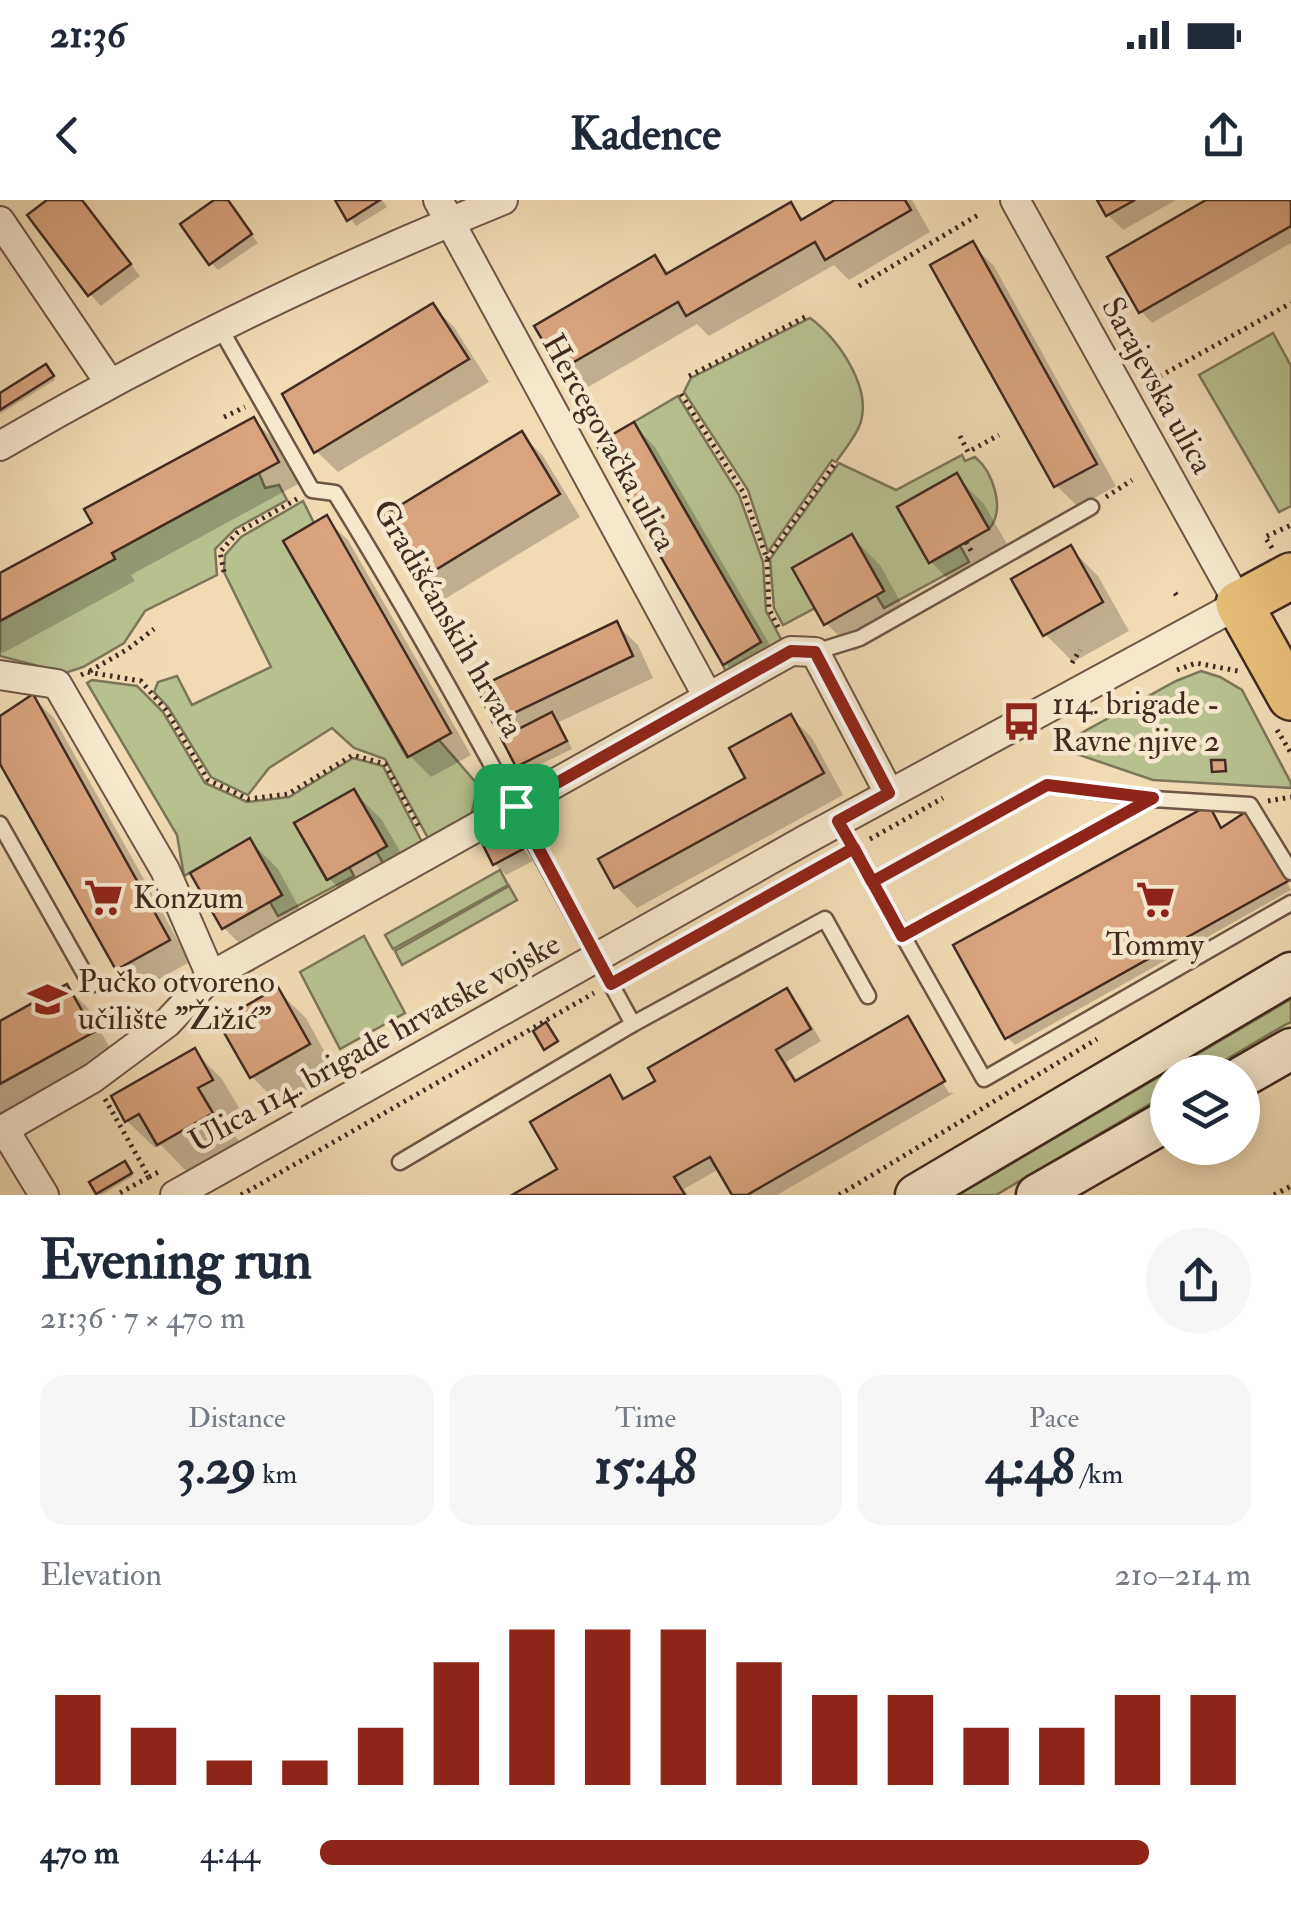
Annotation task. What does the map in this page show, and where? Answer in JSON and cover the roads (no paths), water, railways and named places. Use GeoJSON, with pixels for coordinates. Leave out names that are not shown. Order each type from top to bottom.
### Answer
{"type":"FeatureCollection","features":[{"type":"Feature","properties":{"kind":"main road"},"geometry":{"type":"LineString","coordinates":[[1281,708],[1239,604],[1282,564]]}},
{"type":"Feature","properties":{"kind":"main road"},"geometry":{"type":"LineString","coordinates":[[916,1195],[1291,973]]}},
{"type":"Feature","properties":{"kind":"main road"},"geometry":{"type":"LineString","coordinates":[[1260,1067],[1291,1049]]}},
{"type":"Feature","properties":{"kind":"main road"},"geometry":{"type":"LineString","coordinates":[[1037,1195],[1150,1130]]}},
{"type":"Feature","properties":{"kind":"street"},"geometry":{"type":"LineString","coordinates":[[0,446],[109,382],[444,211],[503,200]]}},
{"type":"Feature","properties":{"kind":"street","name":"Sarajevska ulica"},"geometry":{"type":"LineString","coordinates":[[1015,200],[1239,604]]}},
{"type":"Feature","properties":{"kind":"street","name":"Hercegovačka ulica"},"geometry":{"type":"LineString","coordinates":[[444,211],[708,697]]}},
{"type":"Feature","properties":{"kind":"street"},"geometry":{"type":"LineString","coordinates":[[0,221],[109,382]]}},
{"type":"Feature","properties":{"kind":"street","name":"Ulica 114. brigade hrvatske vojske"},"geometry":{"type":"LineString","coordinates":[[175,1195],[838,821],[1239,604]]}},
{"type":"Feature","properties":{"kind":"street"},"geometry":{"type":"LineString","coordinates":[[44,1195],[2,1130],[93,1078],[167,1024],[211,976],[708,697],[803,652],[889,793]]}},
{"type":"Feature","properties":{"kind":"street"},"geometry":{"type":"LineString","coordinates":[[0,675],[57,684],[164,870],[211,976]]}},
{"type":"Feature","properties":{"kind":"lane","name":"Gradišćanskih hrvata"},"geometry":{"type":"LineString","coordinates":[[219,326],[312,490],[335,493],[386,576],[633,1024]]}},
{"type":"Feature","properties":{"kind":"lane"},"geometry":{"type":"LineString","coordinates":[[803,652],[860,638],[1091,507]]}},
{"type":"Feature","properties":{"kind":"lane"},"geometry":{"type":"LineString","coordinates":[[872,882],[1047,785],[1153,798],[1250,804],[1291,872]]}},
{"type":"Feature","properties":{"kind":"lane"},"geometry":{"type":"LineString","coordinates":[[902,936],[1153,798]]}},
{"type":"Feature","properties":{"kind":"lane"},"geometry":{"type":"LineString","coordinates":[[838,821],[984,1080],[1291,903]]}},
{"type":"Feature","properties":{"kind":"lane"},"geometry":{"type":"LineString","coordinates":[[1,827],[91,984]]}},
{"type":"Feature","properties":{"kind":"lane"},"geometry":{"type":"LineString","coordinates":[[400,1162],[633,1024],[825,919],[868,996]]}},
{"type":"Feature","properties":{"kind":"place","name":"114. brigade - Ravne njive 2"},"geometry":{"type":"Point","coordinates":[1022,721]}},
{"type":"Feature","properties":{"kind":"place","name":"Konzum"},"geometry":{"type":"Point","coordinates":[103,897]}},
{"type":"Feature","properties":{"kind":"place","name":"Tommy"},"geometry":{"type":"Point","coordinates":[1155,899]}},
{"type":"Feature","properties":{"kind":"place","name":"Pučko otvoreno učilište \"Žižić\""},"geometry":{"type":"Point","coordinates":[48,999]}}]}
